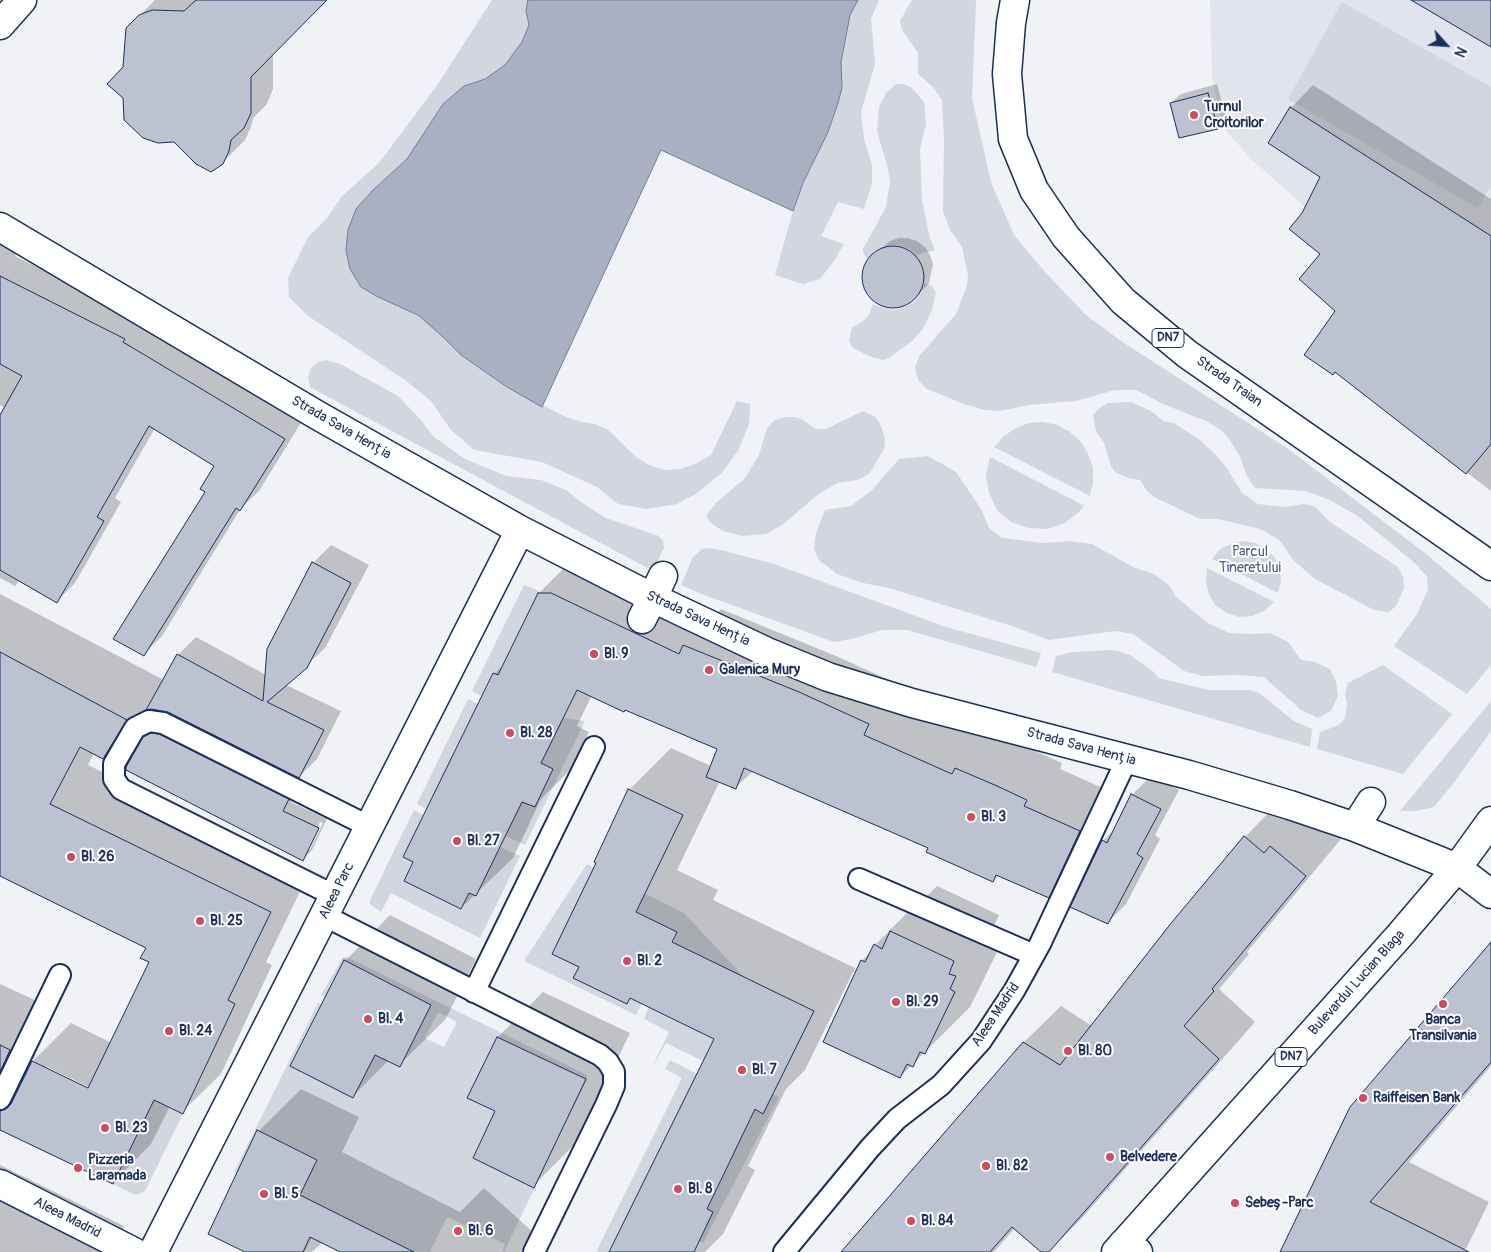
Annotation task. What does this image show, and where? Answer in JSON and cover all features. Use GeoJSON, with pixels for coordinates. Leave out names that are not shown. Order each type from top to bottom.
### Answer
{"type":"FeatureCollection","features":[{"type":"Feature","properties":{"kind":"street"},"geometry":{"type":"LineString","coordinates":[[0,25],[22,0]]}},
{"type":"Feature","properties":{"kind":"street","name":"Strada Traian"},"geometry":{"type":"LineString","coordinates":[[1014,0],[1008,74],[1013,139],[1034,190],[1066,236],[1123,301],[1187,354],[1491,566]]}},
{"type":"Feature","properties":{"kind":"street","name":"Strada Sava Henția"},"geometry":{"type":"LineString","coordinates":[[0,227],[309,410],[520,530],[653,598],[767,652],[828,677],[912,703],[1190,775],[1281,802],[1355,827],[1457,868],[1491,894]]}},
{"type":"Feature","properties":{"kind":"street","name":"Aleea Parc"},"geometry":{"type":"LineString","coordinates":[[153,1252],[370,827],[513,569],[520,530]]}},
{"type":"Feature","properties":{"kind":"street"},"geometry":{"type":"LineString","coordinates":[[1355,827],[1371,802]]}},
{"type":"Feature","properties":{"kind":"street","name":"Bulevardul Lucian Blaga"},"geometry":{"type":"LineString","coordinates":[[1126,1249],[1457,868],[1491,821]]}},
{"type":"Feature","properties":{"kind":"street","name":"Aleea Madrid"},"geometry":{"type":"LineString","coordinates":[[0,1184],[134,1252]]}},
{"type":"Feature","properties":{"kind":"lane"},"geometry":{"type":"LineString","coordinates":[[370,827],[163,723],[148,721],[135,728],[114,764],[114,780],[121,789],[330,906],[474,992],[600,1055],[608,1062],[614,1072],[614,1086],[534,1252]]}},
{"type":"Feature","properties":{"kind":"lane"},"geometry":{"type":"LineString","coordinates":[[474,992],[594,747]]}},
{"type":"Feature","properties":{"kind":"lane","name":"Aleea Madrid"},"geometry":{"type":"LineString","coordinates":[[784,1252],[870,1148],[897,1120],[941,1085],[981,1041],[1014,991],[1034,955],[1127,759]]}},
{"type":"Feature","properties":{"kind":"lane"},"geometry":{"type":"LineString","coordinates":[[859,879],[1034,955]]}},
{"type":"Feature","properties":{"kind":"lane"},"geometry":{"type":"LineString","coordinates":[[0,1099],[60,975]]}},
{"type":"Feature","properties":{"kind":"shaded area"},"geometry":{"type":"Polygon","coordinates":[[[1210,0],[1491,1],[1491,362],[1460,344],[1252,160],[1222,126],[1212,77],[1210,0]]]}},
{"type":"Feature","properties":{"kind":"green space"},"geometry":{"type":"Polygon","coordinates":[[[492,0],[528,0],[526,11],[529,25],[522,42],[505,65],[485,79],[464,86],[443,104],[407,159],[373,190],[361,287],[418,315],[461,355],[507,387],[566,417],[595,424],[608,430],[636,457],[651,466],[665,470],[680,469],[695,464],[711,455],[737,401],[750,404],[749,424],[739,449],[722,473],[696,494],[677,504],[647,509],[618,504],[597,487],[542,462],[474,450],[451,430],[431,401],[405,380],[308,316],[289,297],[288,278],[308,237],[327,218],[342,196],[379,163],[438,84],[492,0]]]}},
{"type":"Feature","properties":{"kind":"green space"},"geometry":{"type":"Polygon","coordinates":[[[858,0],[879,0],[871,19],[875,64],[861,112],[864,139],[872,165],[872,183],[864,209],[838,202],[821,236],[844,244],[820,279],[803,284],[775,275],[803,183],[828,132],[838,103],[842,88],[841,62],[850,15],[858,0]]]}},
{"type":"Feature","properties":{"kind":"green space"},"geometry":{"type":"Polygon","coordinates":[[[912,0],[976,0],[972,98],[991,182],[1014,235],[1046,273],[1086,315],[1121,341],[1287,448],[1430,557],[1491,609],[1491,665],[1467,694],[1394,646],[1417,614],[1428,589],[1427,577],[1416,564],[1359,517],[1332,501],[1306,491],[1255,488],[1247,476],[1240,457],[1230,440],[1222,431],[1206,421],[1163,404],[1136,390],[1115,390],[1076,401],[1029,405],[1001,411],[984,410],[964,404],[927,389],[918,380],[915,367],[920,355],[956,314],[967,286],[968,275],[962,247],[950,230],[943,211],[944,141],[942,100],[933,87],[918,74],[918,53],[902,30],[900,21],[912,0]]]}},
{"type":"Feature","properties":{"kind":"green space"},"geometry":{"type":"Polygon","coordinates":[[[1342,2],[1491,87],[1491,186],[1478,208],[1288,99],[1342,2]]]}},
{"type":"Feature","properties":{"kind":"green space"},"geometry":{"type":"Polygon","coordinates":[[[896,84],[911,87],[924,102],[926,124],[920,149],[922,201],[930,238],[935,250],[917,255],[908,248],[890,245],[876,250],[867,259],[863,249],[886,207],[890,182],[877,131],[879,107],[886,93],[896,84]]]}},
{"type":"Feature","properties":{"kind":"green space"},"geometry":{"type":"Polygon","coordinates":[[[924,284],[933,287],[936,293],[932,310],[923,329],[912,341],[889,358],[883,360],[871,357],[853,348],[849,341],[852,327],[862,322],[869,315],[873,304],[895,310],[905,307],[914,302],[921,293],[924,284]]]}},
{"type":"Feature","properties":{"kind":"green space"},"geometry":{"type":"Polygon","coordinates":[[[326,360],[340,364],[398,396],[434,437],[465,459],[506,476],[541,480],[566,490],[606,518],[659,536],[663,541],[664,548],[653,571],[310,387],[308,377],[311,368],[318,362],[326,360]]]}},
{"type":"Feature","properties":{"kind":"green space"},"geometry":{"type":"Polygon","coordinates":[[[1131,402],[1151,411],[1163,421],[1174,423],[1200,440],[1226,467],[1242,493],[1258,504],[1285,507],[1304,504],[1314,506],[1330,522],[1398,567],[1403,577],[1404,588],[1396,606],[1389,612],[1374,610],[1315,579],[1292,559],[1278,539],[1260,529],[1218,519],[1200,519],[1156,498],[1147,491],[1140,480],[1128,478],[1115,472],[1111,466],[1104,443],[1096,431],[1093,415],[1098,409],[1108,403],[1131,402]]]}},
{"type":"Feature","properties":{"kind":"green space"},"geometry":{"type":"Polygon","coordinates":[[[863,411],[876,417],[885,439],[884,449],[870,473],[858,480],[838,483],[817,495],[785,523],[766,534],[742,536],[723,531],[712,524],[706,516],[716,503],[745,478],[759,455],[767,428],[775,420],[795,417],[816,429],[826,429],[863,411]]]}},
{"type":"Feature","properties":{"kind":"green space"},"geometry":{"type":"Polygon","coordinates":[[[1043,422],[1058,425],[1070,432],[1081,442],[1093,467],[1093,482],[1090,496],[994,447],[1004,436],[1016,428],[1029,423],[1043,422]]]}},
{"type":"Feature","properties":{"kind":"green space"},"geometry":{"type":"Polygon","coordinates":[[[928,456],[956,472],[981,509],[989,528],[1002,538],[1043,543],[1069,541],[1092,544],[1135,568],[1154,574],[1170,586],[1176,597],[1208,623],[1229,633],[1270,633],[1288,642],[1301,660],[1315,662],[1330,669],[1336,682],[1338,696],[1331,711],[1318,718],[1301,710],[1264,677],[1237,675],[1202,676],[1184,671],[1133,634],[1115,631],[1049,640],[1012,626],[837,574],[819,560],[814,549],[816,533],[825,510],[851,506],[872,490],[899,459],[928,456]]]}},
{"type":"Feature","properties":{"kind":"green space"},"geometry":{"type":"Polygon","coordinates":[[[990,457],[1084,505],[1080,511],[1065,523],[1047,529],[1029,528],[1011,522],[997,510],[989,493],[986,475],[990,457]]]}},
{"type":"Feature","properties":{"kind":"green space","name":"Parcul Tineretului"},"geometry":{"type":"Polygon","coordinates":[[[1243,541],[1255,543],[1266,549],[1275,558],[1280,569],[1281,581],[1278,593],[1212,559],[1220,549],[1243,541]]]}},
{"type":"Feature","properties":{"kind":"green space"},"geometry":{"type":"Polygon","coordinates":[[[708,548],[774,564],[946,627],[1041,653],[1036,667],[907,630],[882,630],[834,642],[681,585],[693,557],[702,549],[708,548]]]}},
{"type":"Feature","properties":{"kind":"green space"},"geometry":{"type":"Polygon","coordinates":[[[1207,568],[1274,602],[1264,611],[1252,616],[1239,617],[1227,613],[1216,606],[1209,595],[1206,582],[1207,568]]]}},
{"type":"Feature","properties":{"kind":"green space"},"geometry":{"type":"Polygon","coordinates":[[[524,585],[539,591],[498,675],[492,673],[481,696],[472,691],[524,585]]]}},
{"type":"Feature","properties":{"kind":"green space"},"geometry":{"type":"Polygon","coordinates":[[[1109,650],[1130,655],[1154,672],[1158,678],[1209,690],[1250,690],[1259,693],[1294,721],[1312,729],[1310,747],[1052,672],[1056,656],[1072,652],[1109,650]]]}},
{"type":"Feature","properties":{"kind":"green space"},"geometry":{"type":"Polygon","coordinates":[[[1383,665],[1452,714],[1403,774],[1317,749],[1320,732],[1339,725],[1345,718],[1347,704],[1345,693],[1348,683],[1383,665]]]}},
{"type":"Feature","properties":{"kind":"green space"},"geometry":{"type":"Polygon","coordinates":[[[468,699],[478,704],[456,747],[438,799],[433,796],[426,809],[417,804],[468,699]]]}},
{"type":"Feature","properties":{"kind":"green space"},"geometry":{"type":"Polygon","coordinates":[[[1491,701],[1491,731],[1434,807],[1417,811],[1400,811],[1491,701]]]}},
{"type":"Feature","properties":{"kind":"green space"},"geometry":{"type":"Polygon","coordinates":[[[563,718],[585,721],[525,845],[506,836],[513,820],[515,798],[535,807],[553,770],[541,763],[563,718]]]}},
{"type":"Feature","properties":{"kind":"green space"},"geometry":{"type":"Polygon","coordinates":[[[414,810],[423,815],[403,857],[413,862],[404,881],[461,909],[469,893],[476,896],[500,847],[520,856],[480,938],[391,893],[381,912],[370,904],[370,900],[414,810]]]}},
{"type":"Feature","properties":{"kind":"green space"},"geometry":{"type":"Polygon","coordinates":[[[587,864],[684,913],[744,977],[703,1061],[666,1043],[654,1063],[669,1032],[644,1019],[677,932],[602,895],[581,896],[552,954],[579,967],[574,977],[642,1003],[636,1015],[524,961],[587,864]]]}},
{"type":"Feature","properties":{"kind":"green space"},"geometry":{"type":"Polygon","coordinates":[[[343,957],[347,957],[587,1075],[587,1080],[564,1124],[585,1079],[497,1037],[467,1098],[495,1111],[473,1158],[533,1187],[564,1126],[504,1252],[502,1252],[505,1244],[447,1217],[430,1252],[405,1252],[393,1242],[326,1208],[305,1252],[303,1252],[296,1205],[317,1159],[258,1131],[237,1174],[234,1172],[318,1003],[321,1004],[290,1065],[353,1097],[375,1055],[400,1067],[431,1005],[344,960],[325,997],[321,995],[343,957]],[[438,1012],[425,1038],[444,1047],[457,1022],[438,1012]]]}},
{"type":"Feature","properties":{"kind":"green space"},"geometry":{"type":"Polygon","coordinates":[[[670,1060],[697,1074],[609,1252],[596,1252],[682,1078],[665,1069],[670,1060]]]}},
{"type":"Feature","properties":{"kind":"green space"},"geometry":{"type":"Polygon","coordinates":[[[773,1094],[779,1097],[703,1243],[699,1241],[713,1212],[707,1209],[755,1109],[763,1113],[773,1094]]]}},
{"type":"Feature","properties":{"kind":"green space"},"geometry":{"type":"Polygon","coordinates":[[[154,1099],[183,1114],[145,1191],[136,1195],[113,1184],[154,1099]]]}},
{"type":"Feature","properties":{"kind":"water"},"geometry":{"type":"Polygon","coordinates":[[[528,0],[858,0],[850,15],[841,62],[842,88],[838,103],[828,132],[803,183],[793,211],[661,150],[542,407],[507,387],[461,355],[418,315],[361,287],[350,269],[346,250],[348,230],[356,209],[373,190],[407,159],[443,104],[464,86],[485,79],[505,65],[522,42],[529,25],[526,11],[528,0]]]}},
{"type":"Feature","properties":{"kind":"building"},"geometry":{"type":"Polygon","coordinates":[[[196,0],[327,0],[251,77],[251,113],[244,128],[231,140],[229,151],[223,164],[211,172],[196,164],[174,142],[158,143],[143,138],[124,120],[123,98],[107,84],[123,67],[126,28],[139,15],[152,10],[184,11],[196,0]]]}},
{"type":"Feature","properties":{"kind":"building"},"geometry":{"type":"Polygon","coordinates":[[[1411,0],[1491,0],[1491,47],[1411,0]]]}},
{"type":"Feature","properties":{"kind":"building","name":"Turnul Croitorilor"},"geometry":{"type":"Polygon","coordinates":[[[1208,93],[1218,129],[1179,138],[1170,103],[1208,93]]]}},
{"type":"Feature","properties":{"kind":"building"},"geometry":{"type":"Polygon","coordinates":[[[1290,107],[1491,236],[1491,444],[1466,474],[1335,372],[1333,375],[1304,355],[1335,311],[1299,279],[1320,254],[1289,229],[1302,213],[1320,177],[1268,143],[1290,107]]]}},
{"type":"Feature","properties":{"kind":"building"},"geometry":{"type":"Polygon","coordinates":[[[893,246],[910,251],[915,255],[919,260],[924,277],[919,294],[915,299],[910,303],[893,308],[876,303],[871,299],[867,294],[862,277],[867,260],[871,255],[876,251],[893,246]]]}},
{"type":"Feature","properties":{"kind":"building"},"geometry":{"type":"Polygon","coordinates":[[[0,276],[125,339],[123,342],[285,439],[240,511],[236,508],[144,656],[113,639],[205,492],[200,489],[214,466],[149,426],[97,517],[104,521],[57,603],[0,570],[0,415],[22,376],[0,364],[0,276]]]}},
{"type":"Feature","properties":{"kind":"building"},"geometry":{"type":"Polygon","coordinates":[[[312,562],[351,583],[307,668],[267,702],[324,730],[299,778],[168,712],[146,710],[177,654],[263,701],[267,649],[312,562]]]}},
{"type":"Feature","properties":{"kind":"building"},"geometry":{"type":"Polygon","coordinates":[[[538,593],[551,593],[679,654],[683,645],[799,692],[869,724],[864,735],[952,774],[955,768],[997,786],[1027,800],[1024,806],[1080,831],[1049,898],[996,875],[993,882],[926,852],[928,848],[744,768],[736,789],[706,777],[717,749],[625,710],[624,712],[577,690],[541,763],[553,769],[535,807],[522,802],[476,896],[469,893],[461,909],[404,881],[413,862],[403,857],[493,673],[498,675],[538,593]]]}},
{"type":"Feature","properties":{"kind":"building"},"geometry":{"type":"Polygon","coordinates":[[[0,652],[127,720],[103,759],[80,747],[50,804],[271,912],[228,1000],[235,1004],[183,1114],[154,1100],[113,1184],[0,1130],[0,1111],[6,1109],[11,1104],[32,1061],[88,1088],[149,962],[140,958],[146,948],[0,876],[0,652]]]}},
{"type":"Feature","properties":{"kind":"building"},"geometry":{"type":"Polygon","coordinates":[[[151,733],[159,734],[289,799],[283,811],[319,828],[303,861],[126,770],[143,737],[151,733]]]}},
{"type":"Feature","properties":{"kind":"building"},"geometry":{"type":"Polygon","coordinates":[[[628,789],[683,815],[636,912],[677,932],[672,942],[814,1011],[763,1114],[755,1109],[707,1209],[713,1212],[694,1252],[609,1252],[714,1039],[630,998],[627,1004],[573,978],[579,967],[552,954],[596,863],[594,862],[628,789]]]}},
{"type":"Feature","properties":{"kind":"building"},"geometry":{"type":"Polygon","coordinates":[[[1131,794],[1161,809],[1137,854],[1143,858],[1108,924],[1070,907],[1102,840],[1107,843],[1131,794]]]}},
{"type":"Feature","properties":{"kind":"building"},"geometry":{"type":"Polygon","coordinates":[[[1244,836],[1264,853],[1270,846],[1306,876],[1212,989],[1214,991],[1184,1026],[1219,1059],[1049,1252],[1041,1252],[1012,1227],[990,1252],[841,1252],[1023,1042],[1060,1065],[1172,922],[1244,836]]]}},
{"type":"Feature","properties":{"kind":"building","name":"Bl. 29"},"geometry":{"type":"Polygon","coordinates":[[[890,931],[954,961],[949,974],[956,976],[950,989],[955,992],[925,1054],[920,1052],[913,1067],[907,1064],[900,1078],[823,1042],[861,960],[865,962],[874,944],[882,949],[890,931]]]}},
{"type":"Feature","properties":{"kind":"building"},"geometry":{"type":"Polygon","coordinates":[[[1491,942],[1491,1062],[1370,1202],[1469,1252],[1280,1252],[1350,1107],[1491,942]]]}},
{"type":"Feature","properties":{"kind":"building","name":"Bl. 4"},"geometry":{"type":"Polygon","coordinates":[[[344,960],[431,1005],[400,1067],[375,1055],[353,1098],[290,1066],[344,960]]]}},
{"type":"Feature","properties":{"kind":"building"},"geometry":{"type":"Polygon","coordinates":[[[497,1037],[586,1079],[534,1188],[473,1158],[495,1111],[467,1098],[497,1037]]]}},
{"type":"Feature","properties":{"kind":"building"},"geometry":{"type":"Polygon","coordinates":[[[0,1045],[10,1050],[0,1072],[0,1045]]]}},
{"type":"Feature","properties":{"kind":"building","name":"Bl. 5"},"geometry":{"type":"Polygon","coordinates":[[[257,1130],[317,1160],[300,1195],[414,1252],[340,1252],[310,1237],[303,1252],[245,1252],[208,1234],[257,1130]]]}},
{"type":"Feature","properties":{"kind":"place","name":"Turnul Croitorilor"},"geometry":{"type":"Point","coordinates":[1194,115]}},
{"type":"Feature","properties":{"kind":"place","name":"Bl. 9"},"geometry":{"type":"Point","coordinates":[594,654]}},
{"type":"Feature","properties":{"kind":"place","name":"Galenica Mury"},"geometry":{"type":"Point","coordinates":[709,670]}},
{"type":"Feature","properties":{"kind":"place","name":"Bl. 28"},"geometry":{"type":"Point","coordinates":[510,733]}},
{"type":"Feature","properties":{"kind":"place","name":"Bl. 3"},"geometry":{"type":"Point","coordinates":[971,817]}},
{"type":"Feature","properties":{"kind":"place","name":"Bl. 27"},"geometry":{"type":"Point","coordinates":[457,841]}},
{"type":"Feature","properties":{"kind":"place","name":"Bl. 26"},"geometry":{"type":"Point","coordinates":[71,857]}},
{"type":"Feature","properties":{"kind":"place","name":"Bl. 25"},"geometry":{"type":"Point","coordinates":[200,921]}},
{"type":"Feature","properties":{"kind":"place","name":"Bl. 2"},"geometry":{"type":"Point","coordinates":[627,961]}},
{"type":"Feature","properties":{"kind":"place","name":"Bl. 29"},"geometry":{"type":"Point","coordinates":[896,1002]}},
{"type":"Feature","properties":{"kind":"place","name":"Banca Transilvania"},"geometry":{"type":"Point","coordinates":[1443,1004]}},
{"type":"Feature","properties":{"kind":"place","name":"Bl. 4"},"geometry":{"type":"Point","coordinates":[368,1019]}},
{"type":"Feature","properties":{"kind":"place","name":"Bl. 24"},"geometry":{"type":"Point","coordinates":[169,1031]}},
{"type":"Feature","properties":{"kind":"place","name":"Bl. 80"},"geometry":{"type":"Point","coordinates":[1068,1051]}},
{"type":"Feature","properties":{"kind":"place","name":"Bl. 7"},"geometry":{"type":"Point","coordinates":[742,1070]}},
{"type":"Feature","properties":{"kind":"place","name":"Raiffeisen Bank"},"geometry":{"type":"Point","coordinates":[1363,1098]}},
{"type":"Feature","properties":{"kind":"place","name":"Bl. 23"},"geometry":{"type":"Point","coordinates":[105,1128]}},
{"type":"Feature","properties":{"kind":"place","name":"Belvedere"},"geometry":{"type":"Point","coordinates":[1110,1157]}},
{"type":"Feature","properties":{"kind":"place","name":"Bl. 82"},"geometry":{"type":"Point","coordinates":[986,1166]}},
{"type":"Feature","properties":{"kind":"place","name":"Pizzeria Laramada"},"geometry":{"type":"Point","coordinates":[78,1168]}},
{"type":"Feature","properties":{"kind":"place","name":"Bl. 8"},"geometry":{"type":"Point","coordinates":[678,1189]}},
{"type":"Feature","properties":{"kind":"place","name":"Bl. 5"},"geometry":{"type":"Point","coordinates":[264,1194]}},
{"type":"Feature","properties":{"kind":"place","name":"Sebeș-Parc"},"geometry":{"type":"Point","coordinates":[1235,1203]}},
{"type":"Feature","properties":{"kind":"place","name":"Bl. 84"},"geometry":{"type":"Point","coordinates":[911,1221]}},
{"type":"Feature","properties":{"kind":"place","name":"Bl. 6"},"geometry":{"type":"Point","coordinates":[458,1231]}}]}
